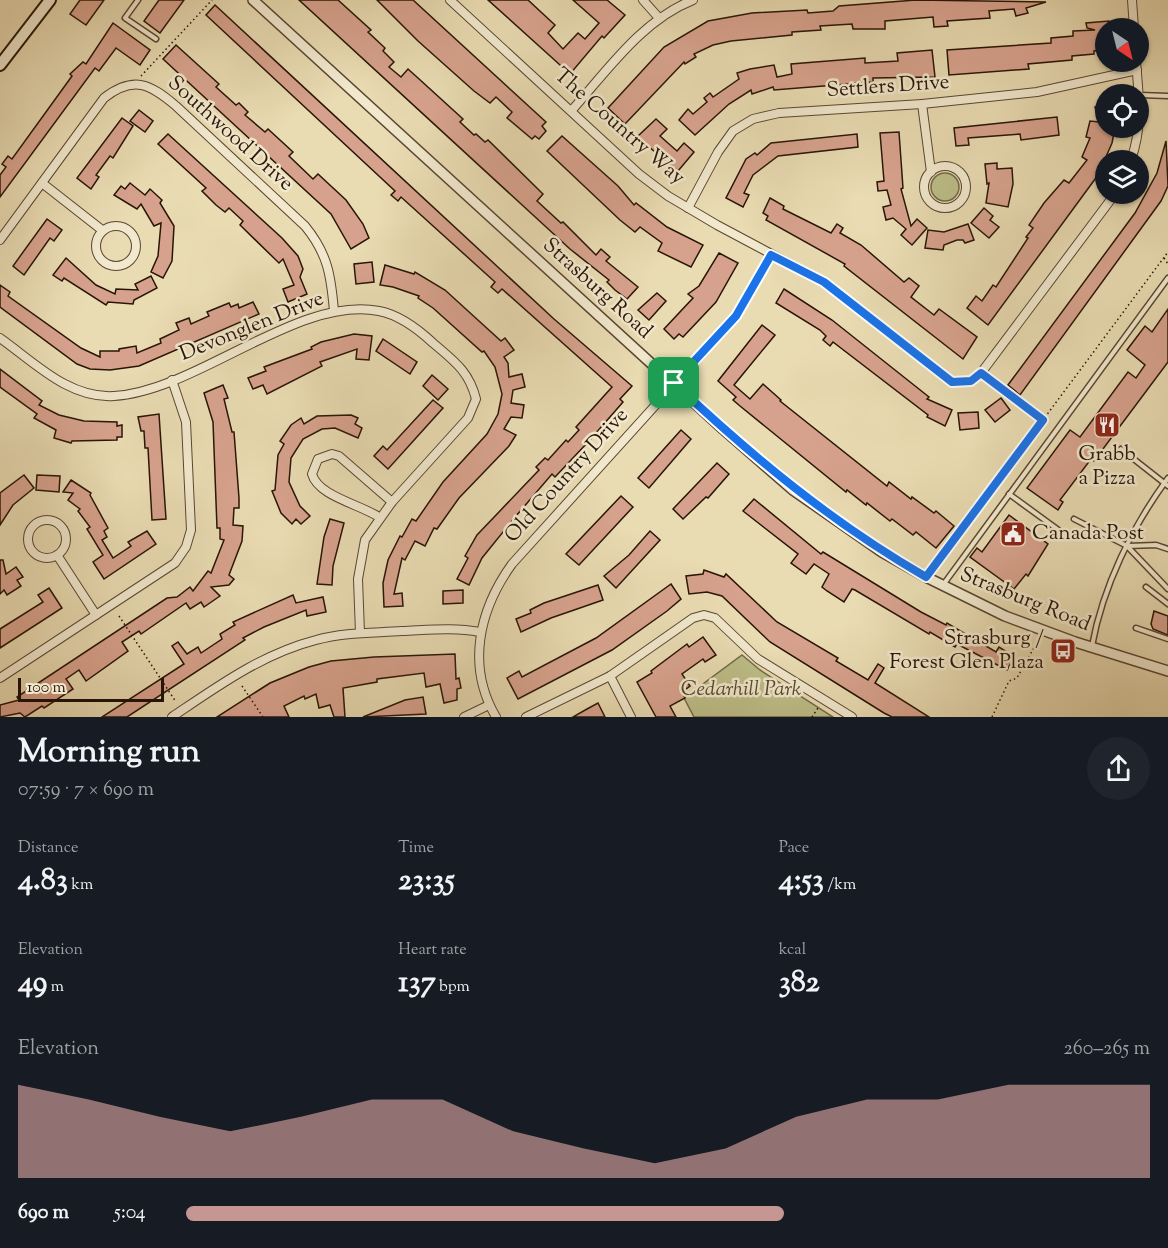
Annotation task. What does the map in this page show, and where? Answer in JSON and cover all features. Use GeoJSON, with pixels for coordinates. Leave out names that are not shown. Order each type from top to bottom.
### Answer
{"type":"FeatureCollection","features":[{"type":"Feature","properties":{"kind":"main road"},"geometry":{"type":"LineString","coordinates":[[0,66],[50,0]]}},
{"type":"Feature","properties":{"kind":"street","name":"Strasburg Road"},"geometry":{"type":"LineString","coordinates":[[253,0],[674,383],[794,489],[882,552],[926,577],[1005,616],[1168,671]]}},
{"type":"Feature","properties":{"kind":"street","name":"The Country Way"},"geometry":{"type":"LineString","coordinates":[[450,0],[639,174],[688,208],[824,282],[952,382],[971,381],[981,373]]}},
{"type":"Feature","properties":{"kind":"street"},"geometry":{"type":"LineString","coordinates":[[643,0],[659,18]]}},
{"type":"Feature","properties":{"kind":"street"},"geometry":{"type":"LineString","coordinates":[[572,110],[659,18],[693,0]]}},
{"type":"Feature","properties":{"kind":"street"},"geometry":{"type":"LineString","coordinates":[[1132,0],[1133,18]]}},
{"type":"Feature","properties":{"kind":"street","name":"Settlers Drive"},"geometry":{"type":"LineString","coordinates":[[688,208],[718,152],[733,131],[753,119],[779,113],[922,104],[1037,92],[1113,72]]}},
{"type":"Feature","properties":{"kind":"street","name":"Southwood Drive"},"geometry":{"type":"LineString","coordinates":[[0,240],[104,98],[122,86],[146,85],[164,96],[305,226],[320,244],[329,267],[334,311]]}},
{"type":"Feature","properties":{"kind":"street"},"geometry":{"type":"LineString","coordinates":[[922,104],[930,172],[924,188],[932,204],[947,208],[961,201],[966,187],[960,172],[945,166],[930,172]]}},
{"type":"Feature","properties":{"kind":"street"},"geometry":{"type":"LineString","coordinates":[[42,183],[102,230]]}},
{"type":"Feature","properties":{"kind":"street"},"geometry":{"type":"LineString","coordinates":[[981,373],[1108,204]]}},
{"type":"Feature","properties":{"kind":"street"},"geometry":{"type":"LineString","coordinates":[[119,225],[131,232],[135,237],[136,250],[129,262],[116,266],[103,262],[98,257],[95,244],[102,230],[119,225]]}},
{"type":"Feature","properties":{"kind":"street","name":"Old Country Drive"},"geometry":{"type":"LineString","coordinates":[[496,717],[489,705],[479,663],[480,632],[497,584],[512,564],[736,316],[771,255]]}},
{"type":"Feature","properties":{"kind":"street","name":"Devonglen Drive"},"geometry":{"type":"LineString","coordinates":[[0,338],[67,387],[87,393],[113,396],[132,393],[172,380],[294,326],[334,311],[380,311],[402,319],[420,331],[467,373],[476,399],[468,418],[379,517],[365,540],[358,579],[360,633]]}},
{"type":"Feature","properties":{"kind":"street"},"geometry":{"type":"LineString","coordinates":[[0,678],[175,563],[186,547],[191,530],[186,422],[172,380]]}},
{"type":"Feature","properties":{"kind":"street"},"geometry":{"type":"LineString","coordinates":[[379,517],[315,483],[312,474],[318,459],[332,454],[339,456],[392,502]]}},
{"type":"Feature","properties":{"kind":"street"},"geometry":{"type":"LineString","coordinates":[[51,519],[63,528],[66,542],[57,555],[42,558],[30,549],[27,534],[36,522],[51,519]]}},
{"type":"Feature","properties":{"kind":"street"},"geometry":{"type":"LineString","coordinates":[[57,555],[96,615]]}},
{"type":"Feature","properties":{"kind":"street"},"geometry":{"type":"LineString","coordinates":[[526,717],[610,676],[693,618],[704,615],[714,618],[759,659],[852,717]]}},
{"type":"Feature","properties":{"kind":"street"},"geometry":{"type":"LineString","coordinates":[[172,717],[242,670],[279,652],[318,639],[360,633],[463,629],[480,632]]}},
{"type":"Feature","properties":{"kind":"street"},"geometry":{"type":"LineString","coordinates":[[610,676],[631,717]]}},
{"type":"Feature","properties":{"kind":"street"},"geometry":{"type":"LineString","coordinates":[[464,717],[489,705]]}},
{"type":"Feature","properties":{"kind":"lane"},"geometry":{"type":"LineString","coordinates":[[138,0],[125,18],[156,39]]}},
{"type":"Feature","properties":{"kind":"lane"},"geometry":{"type":"LineString","coordinates":[[1149,95],[1168,96]]}},
{"type":"Feature","properties":{"kind":"lane"},"geometry":{"type":"LineString","coordinates":[[942,585],[1168,278]]}},
{"type":"Feature","properties":{"kind":"lane"},"geometry":{"type":"LineString","coordinates":[[1121,449],[1166,485]]}},
{"type":"Feature","properties":{"kind":"lane"},"geometry":{"type":"LineString","coordinates":[[1092,647],[1105,597],[1127,546],[1166,485],[1168,478]]}},
{"type":"Feature","properties":{"kind":"lane"},"geometry":{"type":"LineString","coordinates":[[1009,494],[1064,534]]}},
{"type":"Feature","properties":{"kind":"lane"},"geometry":{"type":"LineString","coordinates":[[1074,519],[1127,546],[1168,589]]}},
{"type":"Feature","properties":{"kind":"lane"},"geometry":{"type":"LineString","coordinates":[[1127,546],[1156,545],[1168,549]]}},
{"type":"Feature","properties":{"kind":"lane"},"geometry":{"type":"LineString","coordinates":[[1146,587],[1168,604]]}},
{"type":"Feature","properties":{"kind":"lane"},"geometry":{"type":"LineString","coordinates":[[1136,628],[1168,639]]}},
{"type":"Feature","properties":{"kind":"path"},"geometry":{"type":"LineString","coordinates":[[134,84],[212,0]]}},
{"type":"Feature","properties":{"kind":"path"},"geometry":{"type":"LineString","coordinates":[[926,577],[1168,252]]}},
{"type":"Feature","properties":{"kind":"path"},"geometry":{"type":"LineString","coordinates":[[1163,258],[1168,264]]}},
{"type":"Feature","properties":{"kind":"path"},"geometry":{"type":"LineString","coordinates":[[1108,333],[1120,343]]}},
{"type":"Feature","properties":{"kind":"path"},"geometry":{"type":"LineString","coordinates":[[981,373],[1043,420]]}},
{"type":"Feature","properties":{"kind":"path"},"geometry":{"type":"LineString","coordinates":[[119,616],[182,710]]}},
{"type":"Feature","properties":{"kind":"path"},"geometry":{"type":"LineString","coordinates":[[992,717],[1009,681],[1017,678],[1035,646]]}},
{"type":"Feature","properties":{"kind":"path"},"geometry":{"type":"LineString","coordinates":[[242,686],[263,717]]}},
{"type":"Feature","properties":{"kind":"path"},"geometry":{"type":"LineString","coordinates":[[812,717],[824,700]]}},
{"type":"Feature","properties":{"kind":"green space"},"geometry":{"type":"Polygon","coordinates":[[[945,173],[955,177],[959,187],[955,197],[945,201],[935,197],[931,187],[935,177],[945,173]]]}},
{"type":"Feature","properties":{"kind":"green space","name":"Cedarhill Park"},"geometry":{"type":"Polygon","coordinates":[[[742,655],[760,670],[833,717],[694,717],[684,698],[742,655]]]}},
{"type":"Feature","properties":{"kind":"building"},"geometry":{"type":"Polygon","coordinates":[[[80,0],[104,0],[86,25],[70,14],[80,0]]]}},
{"type":"Feature","properties":{"kind":"building"},"geometry":{"type":"Polygon","coordinates":[[[159,0],[184,0],[160,33],[144,21],[159,0]]]}},
{"type":"Feature","properties":{"kind":"building"},"geometry":{"type":"Polygon","coordinates":[[[299,0],[338,0],[371,30],[368,32],[385,48],[383,51],[394,62],[389,67],[401,77],[408,69],[463,119],[460,122],[474,135],[476,134],[485,142],[488,140],[543,194],[537,201],[561,223],[563,222],[596,255],[601,249],[610,257],[606,261],[638,287],[627,299],[615,290],[607,282],[609,280],[570,249],[299,0]]]}},
{"type":"Feature","properties":{"kind":"building"},"geometry":{"type":"Polygon","coordinates":[[[377,0],[413,0],[546,122],[542,126],[546,131],[539,139],[535,136],[532,139],[507,118],[512,112],[496,97],[490,103],[474,91],[418,41],[377,0]]]}},
{"type":"Feature","properties":{"kind":"building"},"geometry":{"type":"Polygon","coordinates":[[[488,0],[528,0],[555,25],[548,33],[563,49],[578,33],[585,39],[599,23],[573,0],[607,0],[625,15],[604,38],[602,36],[570,74],[488,0]]]}},
{"type":"Feature","properties":{"kind":"building"},"geometry":{"type":"Polygon","coordinates":[[[916,0],[1046,2],[1026,8],[1028,13],[1016,16],[1014,9],[989,11],[990,18],[947,21],[948,26],[934,27],[933,17],[885,21],[885,29],[853,29],[852,24],[820,26],[821,30],[792,32],[792,35],[713,45],[694,54],[696,57],[685,64],[684,62],[625,124],[608,108],[664,47],[708,21],[752,13],[807,10],[808,13],[833,11],[839,6],[916,0]]]}},
{"type":"Feature","properties":{"kind":"building"},"geometry":{"type":"Polygon","coordinates":[[[215,5],[554,319],[632,386],[620,399],[623,402],[589,441],[555,477],[552,474],[516,516],[482,558],[469,585],[457,579],[468,558],[465,556],[477,535],[539,470],[536,467],[545,458],[548,460],[566,440],[568,442],[579,430],[576,427],[612,387],[502,289],[498,293],[491,287],[495,282],[401,197],[398,201],[391,195],[395,191],[206,15],[215,5]]]}},
{"type":"Feature","properties":{"kind":"building"},"geometry":{"type":"Polygon","coordinates":[[[1095,22],[1095,30],[1087,28],[1086,23],[1095,22]]]}},
{"type":"Feature","properties":{"kind":"building"},"geometry":{"type":"Polygon","coordinates":[[[113,23],[150,50],[140,65],[116,48],[99,71],[95,68],[0,197],[0,175],[6,167],[2,164],[8,156],[12,159],[72,76],[70,74],[83,62],[86,64],[113,23]]]}},
{"type":"Feature","properties":{"kind":"building"},"geometry":{"type":"Polygon","coordinates":[[[1095,30],[1094,54],[1072,56],[1072,60],[1028,64],[1029,69],[949,75],[947,50],[1051,43],[1051,38],[1073,36],[1073,31],[1095,30]]]}},
{"type":"Feature","properties":{"kind":"building"},"geometry":{"type":"Polygon","coordinates":[[[176,45],[219,84],[216,87],[236,105],[239,103],[248,112],[245,115],[265,132],[268,129],[293,152],[289,156],[313,179],[318,174],[346,200],[363,224],[369,238],[351,249],[331,214],[163,59],[176,45]]]}},
{"type":"Feature","properties":{"kind":"building"},"geometry":{"type":"Polygon","coordinates":[[[932,50],[935,77],[873,78],[873,82],[774,90],[773,87],[752,94],[751,90],[729,104],[695,135],[679,120],[688,109],[693,114],[707,102],[704,98],[710,93],[713,97],[739,79],[737,73],[750,69],[774,65],[777,77],[792,74],[791,64],[865,58],[865,63],[898,61],[897,53],[932,50]]]}},
{"type":"Feature","properties":{"kind":"building"},"geometry":{"type":"Polygon","coordinates":[[[139,110],[153,121],[145,132],[130,121],[139,110]]]}},
{"type":"Feature","properties":{"kind":"building"},"geometry":{"type":"Polygon","coordinates":[[[1057,117],[1059,135],[1021,140],[1020,134],[968,138],[969,145],[956,146],[954,128],[1057,117]]]}},
{"type":"Feature","properties":{"kind":"building"},"geometry":{"type":"Polygon","coordinates":[[[122,118],[133,126],[113,158],[110,156],[96,175],[99,177],[91,189],[77,178],[122,118]]]}},
{"type":"Feature","properties":{"kind":"building"},"geometry":{"type":"Polygon","coordinates":[[[656,119],[667,129],[660,136],[677,151],[684,143],[694,152],[678,171],[637,137],[656,119]]]}},
{"type":"Feature","properties":{"kind":"building"},"geometry":{"type":"Polygon","coordinates":[[[1090,121],[1095,122],[1095,138],[1113,138],[1109,150],[1095,150],[1095,179],[988,325],[967,308],[976,296],[982,301],[993,285],[996,287],[1028,238],[1026,237],[1033,228],[1029,225],[1044,203],[1064,180],[1069,183],[1087,160],[1082,157],[1090,138],[1086,137],[1090,121]]]}},
{"type":"Feature","properties":{"kind":"building"},"geometry":{"type":"Polygon","coordinates":[[[899,132],[903,188],[901,189],[911,226],[917,219],[927,228],[912,245],[901,235],[906,229],[893,218],[886,220],[883,207],[891,205],[887,190],[878,191],[877,182],[884,181],[880,133],[899,132]]]}},
{"type":"Feature","properties":{"kind":"building"},"geometry":{"type":"Polygon","coordinates":[[[168,134],[282,238],[298,256],[303,269],[300,277],[307,294],[288,302],[283,289],[294,285],[283,259],[279,263],[240,225],[243,221],[229,208],[225,212],[216,205],[202,191],[206,188],[158,144],[168,134]]]}},
{"type":"Feature","properties":{"kind":"building"},"geometry":{"type":"Polygon","coordinates":[[[857,134],[858,147],[778,156],[753,175],[744,193],[749,195],[743,207],[726,198],[746,159],[755,153],[757,155],[771,143],[857,134]]]}},
{"type":"Feature","properties":{"kind":"building"},"geometry":{"type":"Polygon","coordinates":[[[562,136],[618,186],[634,205],[636,203],[667,227],[703,245],[691,267],[658,251],[662,243],[640,227],[635,232],[620,220],[547,151],[562,136]]]}},
{"type":"Feature","properties":{"kind":"building"},"geometry":{"type":"Polygon","coordinates":[[[1166,141],[1168,186],[1161,201],[1020,395],[1008,385],[1140,204],[1149,204],[1149,188],[1157,173],[1166,141]]]}},
{"type":"Feature","properties":{"kind":"building"},"geometry":{"type":"Polygon","coordinates":[[[997,163],[997,169],[1012,168],[1013,184],[1008,207],[986,203],[989,183],[987,184],[985,164],[997,163]]]}},
{"type":"Feature","properties":{"kind":"building"},"geometry":{"type":"Polygon","coordinates":[[[130,183],[145,195],[150,189],[162,200],[160,203],[174,226],[172,261],[163,278],[151,272],[158,256],[161,223],[154,226],[141,204],[137,209],[114,195],[121,186],[125,189],[130,183]]]}},
{"type":"Feature","properties":{"kind":"building"},"geometry":{"type":"Polygon","coordinates":[[[770,198],[784,206],[783,209],[831,233],[837,224],[843,228],[840,233],[861,245],[904,282],[909,278],[919,286],[911,297],[934,315],[939,309],[977,337],[963,359],[844,266],[845,264],[766,220],[768,216],[763,213],[770,198]]]}},
{"type":"Feature","properties":{"kind":"building"},"geometry":{"type":"Polygon","coordinates":[[[984,208],[993,216],[990,220],[999,227],[989,238],[971,223],[984,208]]]}},
{"type":"Feature","properties":{"kind":"building"},"geometry":{"type":"Polygon","coordinates":[[[47,219],[62,230],[54,241],[50,238],[24,275],[13,266],[47,219]]]}},
{"type":"Feature","properties":{"kind":"building"},"geometry":{"type":"Polygon","coordinates":[[[968,224],[974,240],[965,243],[963,240],[957,240],[944,245],[943,250],[925,248],[928,230],[944,232],[968,224]]]}},
{"type":"Feature","properties":{"kind":"building"},"geometry":{"type":"Polygon","coordinates":[[[719,253],[738,263],[716,302],[683,337],[679,334],[674,339],[664,329],[693,298],[688,294],[699,286],[719,253]]]}},
{"type":"Feature","properties":{"kind":"building"},"geometry":{"type":"Polygon","coordinates":[[[66,258],[96,285],[115,294],[116,289],[138,290],[135,284],[151,276],[157,288],[134,300],[133,304],[108,302],[106,305],[64,278],[62,281],[53,275],[66,258]]]}},
{"type":"Feature","properties":{"kind":"building"},"geometry":{"type":"Polygon","coordinates":[[[372,262],[374,282],[356,284],[354,264],[372,262]]]}},
{"type":"Feature","properties":{"kind":"building"},"geometry":{"type":"Polygon","coordinates":[[[385,265],[414,274],[415,272],[445,290],[501,341],[505,338],[514,350],[504,357],[508,363],[509,377],[522,374],[525,387],[513,390],[511,403],[524,405],[522,418],[511,417],[504,429],[516,435],[509,446],[459,498],[437,529],[434,528],[425,546],[415,541],[405,560],[402,558],[394,594],[402,593],[403,606],[384,607],[383,583],[388,560],[400,536],[402,537],[412,519],[416,521],[443,482],[487,434],[498,414],[502,394],[495,367],[484,351],[482,352],[433,308],[418,298],[419,296],[380,285],[385,265]]]}},
{"type":"Feature","properties":{"kind":"building"},"geometry":{"type":"Polygon","coordinates":[[[0,285],[10,292],[8,296],[81,348],[100,357],[100,351],[119,351],[119,349],[136,346],[137,353],[161,343],[160,339],[179,330],[176,323],[189,318],[191,324],[209,316],[207,312],[229,303],[231,307],[238,304],[239,308],[253,302],[259,314],[139,366],[110,370],[90,369],[77,364],[0,307],[0,285]]]}},
{"type":"Feature","properties":{"kind":"building"},"geometry":{"type":"Polygon","coordinates":[[[784,289],[832,320],[929,397],[927,399],[952,410],[945,426],[927,417],[928,415],[833,342],[830,346],[823,340],[826,336],[820,330],[776,303],[784,289]]]}},
{"type":"Feature","properties":{"kind":"building"},"geometry":{"type":"Polygon","coordinates":[[[657,293],[666,301],[649,320],[638,310],[657,293]]]}},
{"type":"Feature","properties":{"kind":"building"},"geometry":{"type":"Polygon","coordinates":[[[1168,309],[1168,362],[1094,461],[1091,459],[1060,500],[1063,502],[1058,510],[1027,488],[1070,430],[1080,437],[1128,372],[1136,378],[1145,365],[1127,350],[1145,326],[1152,332],[1168,309]]]}},
{"type":"Feature","properties":{"kind":"building"},"geometry":{"type":"Polygon","coordinates":[[[762,325],[775,335],[734,385],[750,399],[763,384],[780,401],[887,486],[889,482],[911,499],[912,497],[934,513],[936,511],[954,526],[936,548],[916,532],[913,535],[847,490],[846,492],[733,400],[736,397],[718,381],[762,325]]]}},
{"type":"Feature","properties":{"kind":"building"},"geometry":{"type":"Polygon","coordinates":[[[354,334],[372,336],[369,360],[356,359],[357,349],[320,362],[322,366],[267,394],[263,385],[253,389],[248,378],[266,371],[264,367],[312,349],[311,347],[321,342],[354,334]]]}},
{"type":"Feature","properties":{"kind":"building"},"geometry":{"type":"Polygon","coordinates":[[[383,339],[417,362],[410,374],[376,351],[383,339]]]}},
{"type":"Feature","properties":{"kind":"building"},"geometry":{"type":"Polygon","coordinates":[[[0,369],[42,401],[39,405],[59,415],[84,421],[117,422],[117,426],[122,425],[122,437],[117,437],[117,440],[72,441],[71,443],[54,438],[56,430],[34,418],[37,414],[0,387],[0,369]]]}},
{"type":"Feature","properties":{"kind":"building"},"geometry":{"type":"Polygon","coordinates":[[[432,375],[448,389],[438,400],[423,386],[432,375]]]}},
{"type":"Feature","properties":{"kind":"building"},"geometry":{"type":"Polygon","coordinates":[[[223,385],[228,398],[224,399],[232,432],[234,432],[239,498],[239,508],[234,508],[233,525],[243,526],[242,541],[229,575],[234,579],[229,585],[211,587],[220,596],[204,607],[201,602],[190,609],[186,603],[141,634],[139,631],[122,642],[128,651],[86,681],[79,670],[66,679],[73,689],[44,708],[42,706],[25,717],[20,713],[0,717],[0,705],[19,700],[17,697],[167,598],[177,597],[190,587],[193,591],[208,571],[211,573],[224,540],[220,539],[220,528],[217,528],[213,422],[204,393],[223,385]]]}},
{"type":"Feature","properties":{"kind":"building"},"geometry":{"type":"Polygon","coordinates":[[[1001,398],[1010,410],[995,422],[985,410],[1001,398]]]}},
{"type":"Feature","properties":{"kind":"building"},"geometry":{"type":"Polygon","coordinates":[[[433,400],[443,408],[388,469],[374,456],[383,446],[387,450],[433,400]]]}},
{"type":"Feature","properties":{"kind":"building"},"geometry":{"type":"Polygon","coordinates":[[[978,412],[979,428],[960,430],[958,413],[978,412]]]}},
{"type":"Feature","properties":{"kind":"building"},"geometry":{"type":"Polygon","coordinates":[[[159,414],[166,519],[152,520],[148,448],[145,448],[144,431],[141,431],[138,417],[159,414]]]}},
{"type":"Feature","properties":{"kind":"building"},"geometry":{"type":"Polygon","coordinates":[[[351,415],[358,418],[355,424],[362,428],[358,438],[335,428],[322,429],[303,439],[291,458],[289,482],[300,506],[310,516],[301,524],[296,519],[292,524],[281,513],[272,491],[275,490],[278,455],[284,444],[280,441],[291,425],[301,418],[304,424],[317,416],[351,415]]]}},
{"type":"Feature","properties":{"kind":"building"},"geometry":{"type":"Polygon","coordinates":[[[681,430],[691,439],[649,488],[638,478],[681,430]]]}},
{"type":"Feature","properties":{"kind":"building"},"geometry":{"type":"Polygon","coordinates":[[[717,463],[729,474],[708,498],[706,497],[683,519],[673,509],[717,463]]]}},
{"type":"Feature","properties":{"kind":"building"},"geometry":{"type":"Polygon","coordinates":[[[24,475],[34,488],[13,505],[0,525],[0,493],[24,475]]]}},
{"type":"Feature","properties":{"kind":"building"},"geometry":{"type":"Polygon","coordinates":[[[37,475],[60,476],[59,492],[36,490],[37,475]]]}},
{"type":"Feature","properties":{"kind":"building"},"geometry":{"type":"Polygon","coordinates":[[[71,480],[91,493],[108,528],[104,531],[107,537],[102,540],[113,558],[131,546],[128,542],[147,531],[156,544],[104,579],[93,562],[103,555],[87,529],[90,527],[78,511],[80,509],[68,500],[73,493],[63,492],[71,480]]]}},
{"type":"Feature","properties":{"kind":"building"},"geometry":{"type":"Polygon","coordinates":[[[621,496],[633,507],[579,565],[566,554],[621,496]]]}},
{"type":"Feature","properties":{"kind":"building"},"geometry":{"type":"Polygon","coordinates":[[[754,499],[821,554],[823,552],[921,612],[946,625],[947,623],[996,652],[999,647],[1015,657],[1007,670],[957,644],[955,647],[930,632],[929,634],[855,590],[852,589],[844,602],[827,591],[822,587],[829,574],[814,564],[806,574],[791,563],[798,554],[743,511],[754,499]]]}},
{"type":"Feature","properties":{"kind":"building"},"geometry":{"type":"Polygon","coordinates":[[[1009,515],[1048,544],[1028,576],[1026,574],[1014,589],[970,557],[977,548],[982,552],[1009,515]]]}},
{"type":"Feature","properties":{"kind":"building"},"geometry":{"type":"Polygon","coordinates":[[[330,519],[344,523],[333,566],[332,585],[317,584],[324,537],[330,519]]]}},
{"type":"Feature","properties":{"kind":"building"},"geometry":{"type":"Polygon","coordinates":[[[650,531],[660,540],[616,588],[604,576],[629,555],[650,531]]]}},
{"type":"Feature","properties":{"kind":"building"},"geometry":{"type":"Polygon","coordinates":[[[0,560],[3,560],[6,574],[16,567],[23,577],[17,580],[21,586],[7,595],[4,590],[0,594],[0,560]]]}},
{"type":"Feature","properties":{"kind":"building"},"geometry":{"type":"Polygon","coordinates":[[[704,570],[724,577],[726,574],[777,622],[838,658],[836,661],[868,680],[878,664],[884,668],[875,683],[929,717],[892,717],[884,713],[770,642],[722,596],[707,592],[689,594],[686,576],[703,574],[704,570]]]}},
{"type":"Feature","properties":{"kind":"building"},"geometry":{"type":"Polygon","coordinates":[[[671,584],[681,599],[667,611],[612,650],[518,699],[507,678],[519,671],[522,677],[596,638],[671,584]]]}},
{"type":"Feature","properties":{"kind":"building"},"geometry":{"type":"Polygon","coordinates":[[[598,585],[603,600],[551,618],[521,632],[516,619],[531,613],[530,610],[598,585]]]}},
{"type":"Feature","properties":{"kind":"building"},"geometry":{"type":"Polygon","coordinates":[[[49,588],[62,608],[0,648],[0,629],[43,602],[38,595],[49,588]]]}},
{"type":"Feature","properties":{"kind":"building"},"geometry":{"type":"Polygon","coordinates":[[[463,590],[463,603],[443,604],[443,591],[463,590]]]}},
{"type":"Feature","properties":{"kind":"building"},"geometry":{"type":"Polygon","coordinates":[[[293,595],[296,603],[323,597],[326,612],[307,616],[306,610],[264,627],[243,638],[245,640],[127,717],[102,717],[184,664],[172,646],[178,642],[187,654],[198,647],[201,653],[222,639],[220,634],[235,625],[233,622],[293,595]]]}},
{"type":"Feature","properties":{"kind":"building"},"geometry":{"type":"Polygon","coordinates":[[[1154,611],[1168,616],[1168,635],[1153,629],[1151,624],[1154,611]]]}},
{"type":"Feature","properties":{"kind":"building"},"geometry":{"type":"Polygon","coordinates":[[[703,637],[716,655],[705,662],[703,659],[682,674],[690,686],[682,692],[685,698],[670,706],[676,717],[656,717],[637,682],[652,673],[651,671],[687,644],[689,647],[703,637]]]}},
{"type":"Feature","properties":{"kind":"building"},"geometry":{"type":"Polygon","coordinates":[[[455,654],[456,679],[459,678],[461,688],[457,689],[457,700],[444,703],[440,684],[426,687],[424,673],[377,679],[377,682],[343,688],[345,717],[334,717],[330,705],[319,708],[316,694],[305,699],[304,696],[284,706],[289,717],[217,717],[270,683],[309,667],[331,661],[455,654]]]}},
{"type":"Feature","properties":{"kind":"building"},"geometry":{"type":"Polygon","coordinates":[[[423,697],[426,714],[363,717],[405,700],[423,697]]]}},
{"type":"Feature","properties":{"kind":"building"},"geometry":{"type":"Polygon","coordinates":[[[598,703],[605,717],[573,717],[587,709],[598,703]]]}},
{"type":"Feature","properties":{"kind":"place","name":"Grabb a Pizza"},"geometry":{"type":"Point","coordinates":[1107,425]}},
{"type":"Feature","properties":{"kind":"place","name":"Canada Post"},"geometry":{"type":"Point","coordinates":[1013,534]}},
{"type":"Feature","properties":{"kind":"place","name":"Strasburg / Forest Glen Plaza"},"geometry":{"type":"Point","coordinates":[1063,651]}},
{"type":"Feature","properties":{"kind":"route"},"geometry":{"type":"LineString","coordinates":[[771,255],[824,282],[952,382],[971,381],[981,373],[1043,420],[926,577],[882,552],[794,489],[723,429],[674,383],[736,316],[771,255]]}}]}
